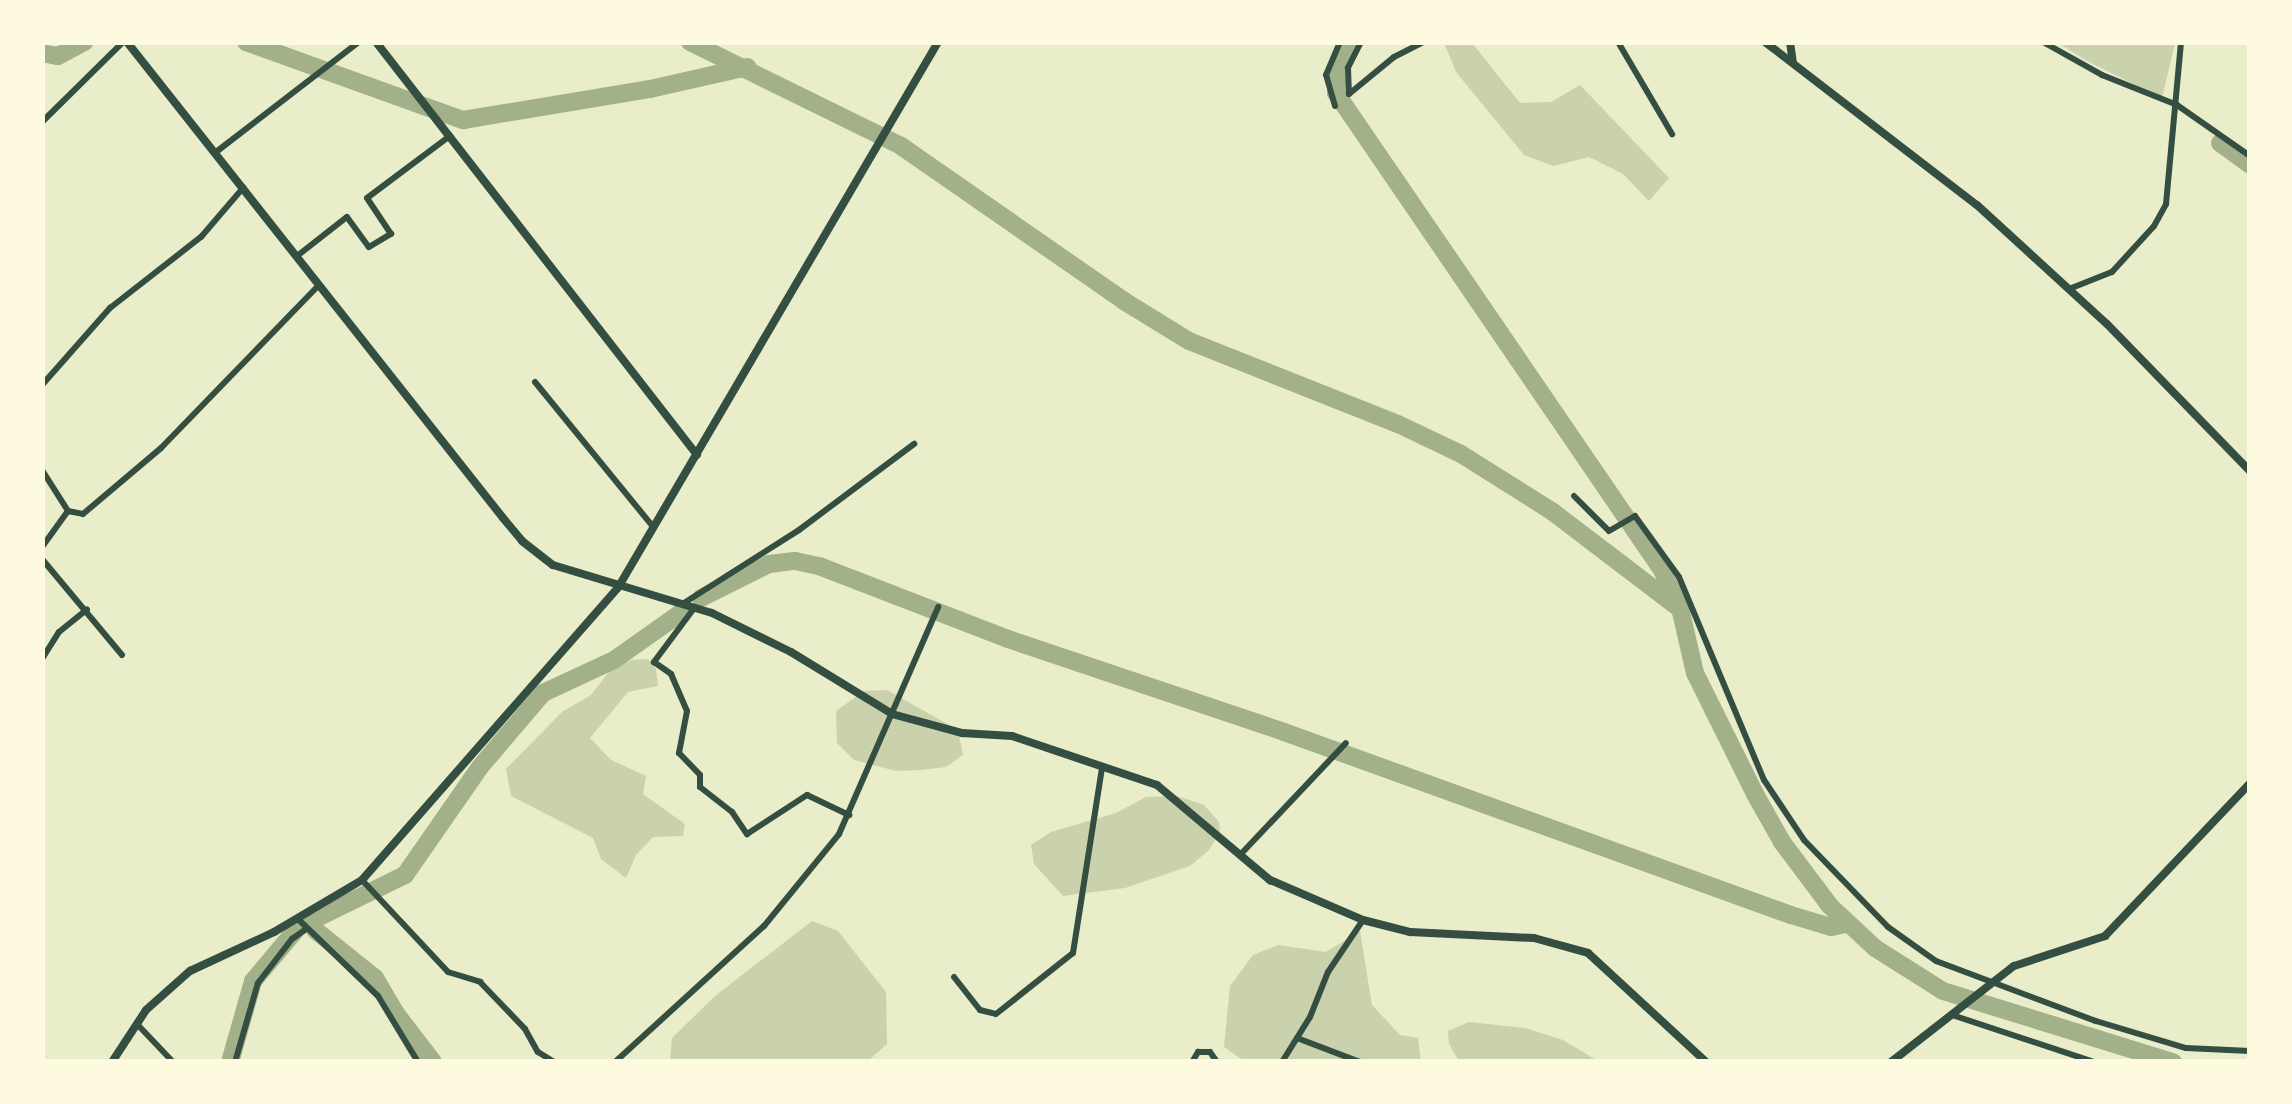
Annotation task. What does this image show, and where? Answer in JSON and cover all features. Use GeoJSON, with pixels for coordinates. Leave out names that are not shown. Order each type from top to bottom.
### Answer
{"type":"FeatureCollection","features":[{"type":"Feature","properties":{"kind":"main road"},"geometry":{"type":"LineString","coordinates":[[125,42],[522,541],[553,564],[695,607],[791,652],[892,714],[962,733],[1012,736],[1157,785],[1270,880],[1362,920],[1410,932],[1534,938],[1588,952],[1706,1062]]}},
{"type":"Feature","properties":{"kind":"main road"},"geometry":{"type":"LineString","coordinates":[[376,42],[697,455]]}},
{"type":"Feature","properties":{"kind":"main road"},"geometry":{"type":"LineString","coordinates":[[114,1061],[136,1023],[164,992],[202,963],[298,919],[362,880],[619,586],[938,42]]}},
{"type":"Feature","properties":{"kind":"main road"},"geometry":{"type":"LineString","coordinates":[[1765,42],[1976,205],[2069,290],[2250,471]]}},
{"type":"Feature","properties":{"kind":"main road"},"geometry":{"type":"LineString","coordinates":[[1790,42],[1793,63]]}},
{"type":"Feature","properties":{"kind":"main road"},"geometry":{"type":"LineString","coordinates":[[1891,1062],[2014,966],[2105,936],[2250,784]]}},
{"type":"Feature","properties":{"kind":"street"},"geometry":{"type":"LineString","coordinates":[[42,122],[125,42]]}},
{"type":"Feature","properties":{"kind":"street"},"geometry":{"type":"LineString","coordinates":[[216,152],[359,42]]}},
{"type":"Feature","properties":{"kind":"street"},"geometry":{"type":"LineString","coordinates":[[1335,106],[1326,75],[1340,42]]}},
{"type":"Feature","properties":{"kind":"street"},"geometry":{"type":"LineString","coordinates":[[1361,42],[1348,68],[1350,94],[1394,58],[1424,42]]}},
{"type":"Feature","properties":{"kind":"street"},"geometry":{"type":"LineString","coordinates":[[1618,42],[1672,134]]}},
{"type":"Feature","properties":{"kind":"street"},"geometry":{"type":"LineString","coordinates":[[2043,42],[2102,75],[2177,105],[2250,156]]}},
{"type":"Feature","properties":{"kind":"street"},"geometry":{"type":"LineString","coordinates":[[2069,290],[2112,272],[2160,216],[2170,187],[2182,42]]}},
{"type":"Feature","properties":{"kind":"street"},"geometry":{"type":"LineString","coordinates":[[297,256],[346,217],[368,247],[382,241],[391,229],[366,198],[450,136]]}},
{"type":"Feature","properties":{"kind":"street"},"geometry":{"type":"LineString","coordinates":[[42,385],[110,308],[201,237],[244,187]]}},
{"type":"Feature","properties":{"kind":"street"},"geometry":{"type":"LineString","coordinates":[[42,470],[68,511],[83,514],[161,448],[319,285]]}},
{"type":"Feature","properties":{"kind":"street"},"geometry":{"type":"LineString","coordinates":[[536,382],[654,528]]}},
{"type":"Feature","properties":{"kind":"street"},"geometry":{"type":"LineString","coordinates":[[684,603],[799,530],[914,444]]}},
{"type":"Feature","properties":{"kind":"street"},"geometry":{"type":"LineString","coordinates":[[1574,496],[1609,530],[1635,516],[1678,577],[1764,780],[1804,840],[1888,926],[1936,962],[1991,983],[2175,1045],[2250,1051]]}},
{"type":"Feature","properties":{"kind":"street"},"geometry":{"type":"LineString","coordinates":[[42,547],[68,511]]}},
{"type":"Feature","properties":{"kind":"street"},"geometry":{"type":"LineString","coordinates":[[42,559],[122,655]]}},
{"type":"Feature","properties":{"kind":"street"},"geometry":{"type":"LineString","coordinates":[[695,607],[654,662],[671,674],[687,711],[679,752],[700,774],[700,787],[732,812],[747,834],[807,795],[849,814]]}},
{"type":"Feature","properties":{"kind":"street"},"geometry":{"type":"LineString","coordinates":[[615,1062],[777,914],[839,834],[938,607]]}},
{"type":"Feature","properties":{"kind":"street"},"geometry":{"type":"LineString","coordinates":[[42,659],[59,632],[87,610]]}},
{"type":"Feature","properties":{"kind":"street"},"geometry":{"type":"LineString","coordinates":[[1240,856],[1346,744]]}},
{"type":"Feature","properties":{"kind":"street"},"geometry":{"type":"LineString","coordinates":[[954,978],[980,1010],[996,1014],[1073,954],[1102,767]]}},
{"type":"Feature","properties":{"kind":"street"},"geometry":{"type":"LineString","coordinates":[[362,880],[448,972],[480,982],[525,1029],[538,1052],[554,1062]]}},
{"type":"Feature","properties":{"kind":"street"},"geometry":{"type":"LineString","coordinates":[[298,919],[305,930],[378,996],[418,1062]]}},
{"type":"Feature","properties":{"kind":"street"},"geometry":{"type":"LineString","coordinates":[[1282,1062],[1328,972],[1362,920]]}},
{"type":"Feature","properties":{"kind":"street"},"geometry":{"type":"LineString","coordinates":[[235,1062],[258,983],[292,939],[305,930]]}},
{"type":"Feature","properties":{"kind":"street"},"geometry":{"type":"LineString","coordinates":[[1952,1014],[2094,1062]]}},
{"type":"Feature","properties":{"kind":"street"},"geometry":{"type":"LineString","coordinates":[[136,1023],[173,1062]]}},
{"type":"Feature","properties":{"kind":"street"},"geometry":{"type":"LineString","coordinates":[[1297,1038],[1360,1062]]}},
{"type":"Feature","properties":{"kind":"street"},"geometry":{"type":"LineString","coordinates":[[1192,1062],[1198,1052],[1210,1052],[1217,1062]]}},
{"type":"Feature","properties":{"kind":"green space"},"geometry":{"type":"Polygon","coordinates":[[[1472,43],[1520,103],[1551,102],[1580,85],[1669,178],[1649,201],[1623,174],[1589,157],[1554,166],[1524,155],[1456,72],[1445,45],[1472,43]]]}},
{"type":"Feature","properties":{"kind":"green space"},"geometry":{"type":"Polygon","coordinates":[[[2058,43],[2175,43],[2162,98],[2087,61],[2058,43]]]}},
{"type":"Feature","properties":{"kind":"green space"},"geometry":{"type":"Polygon","coordinates":[[[648,659],[656,669],[658,686],[628,692],[590,738],[611,760],[646,776],[643,794],[685,824],[683,836],[653,837],[636,855],[626,878],[601,859],[593,838],[511,796],[506,769],[562,712],[591,695],[612,668],[631,660],[648,659]]]}},
{"type":"Feature","properties":{"kind":"green space"},"geometry":{"type":"Polygon","coordinates":[[[887,690],[958,730],[963,755],[946,767],[920,770],[896,771],[854,760],[837,743],[836,711],[864,691],[887,690]]]}},
{"type":"Feature","properties":{"kind":"green space"},"geometry":{"type":"Polygon","coordinates":[[[1177,796],[1204,805],[1219,822],[1220,832],[1209,850],[1190,866],[1125,888],[1063,896],[1034,864],[1031,845],[1051,832],[1116,813],[1146,797],[1177,796]]]}},
{"type":"Feature","properties":{"kind":"green space"},"geometry":{"type":"Polygon","coordinates":[[[812,921],[838,931],[886,992],[887,1044],[868,1061],[670,1061],[672,1038],[715,996],[812,921]]]}},
{"type":"Feature","properties":{"kind":"green space"},"geometry":{"type":"Polygon","coordinates":[[[1360,931],[1372,1005],[1400,1035],[1418,1038],[1421,1062],[1244,1061],[1224,1047],[1230,986],[1253,955],[1278,945],[1326,952],[1360,931]]]}},
{"type":"Feature","properties":{"kind":"green space"},"geometry":{"type":"Polygon","coordinates":[[[1469,1022],[1525,1028],[1563,1040],[1598,1061],[1459,1061],[1449,1044],[1448,1031],[1469,1022]]]}},
{"type":"Feature","properties":{"kind":"waterway"},"geometry":{"type":"LineString","coordinates":[[42,53],[58,56],[84,42]]}},
{"type":"Feature","properties":{"kind":"waterway"},"geometry":{"type":"LineString","coordinates":[[246,42],[463,120],[650,89],[748,67]]}},
{"type":"Feature","properties":{"kind":"waterway"},"geometry":{"type":"LineString","coordinates":[[690,42],[901,146],[1124,301],[1189,341],[1398,424],[1461,454],[1553,512],[1679,608]]}},
{"type":"Feature","properties":{"kind":"waterway"},"geometry":{"type":"LineString","coordinates":[[1353,42],[1339,65],[1336,93],[1662,570],[1680,608],[1695,673],[1755,794],[1782,842],[1830,906],[1875,948],[1943,991],[2173,1062]]}},
{"type":"Feature","properties":{"kind":"waterway"},"geometry":{"type":"LineString","coordinates":[[2220,143],[2250,165]]}},
{"type":"Feature","properties":{"kind":"waterway"},"geometry":{"type":"LineString","coordinates":[[701,598],[769,564],[795,561],[819,566],[1008,639],[1284,732],[1791,915],[1831,927],[1845,924]]}},
{"type":"Feature","properties":{"kind":"waterway"},"geometry":{"type":"LineString","coordinates":[[309,922],[405,875],[480,767],[543,693],[614,660],[682,612]]}},
{"type":"Feature","properties":{"kind":"waterway"},"geometry":{"type":"LineString","coordinates":[[315,930],[375,978],[433,1062]]}},
{"type":"Feature","properties":{"kind":"waterway"},"geometry":{"type":"LineString","coordinates":[[230,1062],[253,981],[295,931]]}}]}
